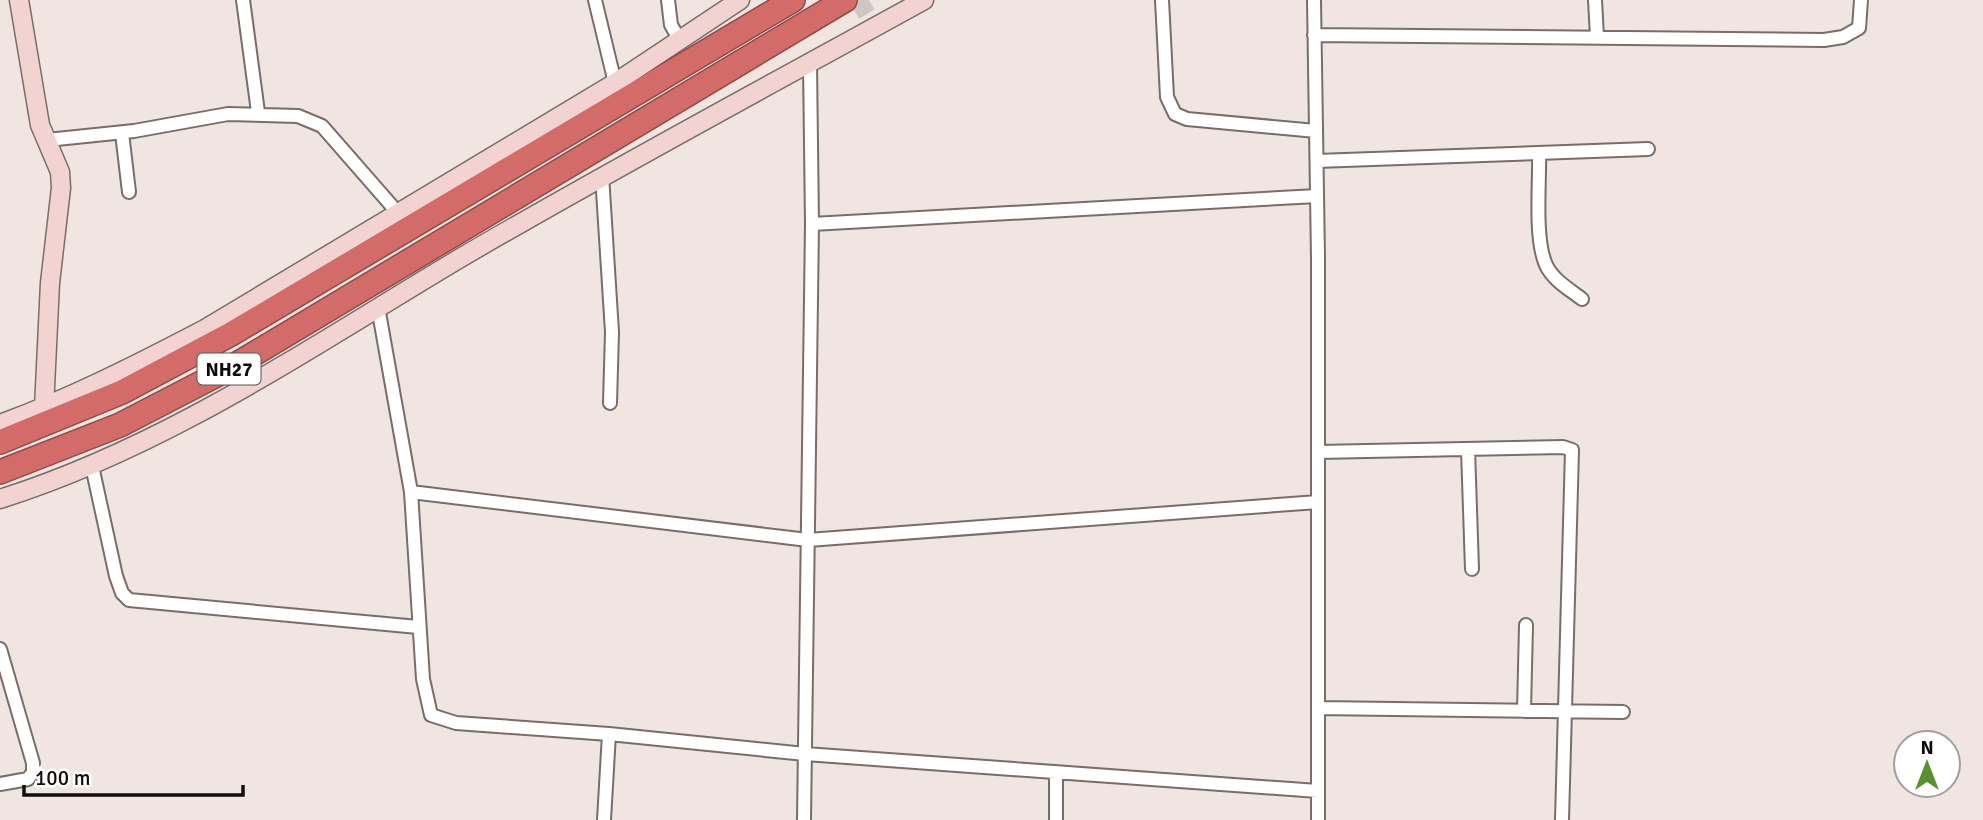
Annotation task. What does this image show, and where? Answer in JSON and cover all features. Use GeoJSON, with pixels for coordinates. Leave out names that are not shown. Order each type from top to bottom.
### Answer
{"type":"FeatureCollection","features":[{"type":"Feature","properties":{"kind":"highway","name":"NH27"},"geometry":{"type":"LineString","coordinates":[[0,442],[122,392],[231,334],[793,0]]}},
{"type":"Feature","properties":{"kind":"highway","name":"NH27"},"geometry":{"type":"LineString","coordinates":[[0,472],[120,425],[232,368],[839,4]]}},
{"type":"Feature","properties":{"kind":"street"},"geometry":{"type":"LineString","coordinates":[[19,0],[40,125],[60,172],[61,188],[49,292],[44,408]]}},
{"type":"Feature","properties":{"kind":"street"},"geometry":{"type":"LineString","coordinates":[[243,0],[258,113]]}},
{"type":"Feature","properties":{"kind":"street"},"geometry":{"type":"LineString","coordinates":[[595,0],[615,83]]}},
{"type":"Feature","properties":{"kind":"street"},"geometry":{"type":"LineString","coordinates":[[668,0],[671,25],[681,42]]}},
{"type":"Feature","properties":{"kind":"street"},"geometry":{"type":"LineString","coordinates":[[0,424],[44,408],[140,364],[205,329],[615,83],[681,42],[740,0]]}},
{"type":"Feature","properties":{"kind":"street"},"geometry":{"type":"LineString","coordinates":[[0,499],[92,466],[227,400],[602,175],[810,64],[871,21],[924,0]]}},
{"type":"Feature","properties":{"kind":"street"},"geometry":{"type":"LineString","coordinates":[[1162,0],[1167,97],[1175,114],[1199,121],[1316,131]]}},
{"type":"Feature","properties":{"kind":"street"},"geometry":{"type":"LineString","coordinates":[[1314,0],[1317,161],[1318,820]]}},
{"type":"Feature","properties":{"kind":"street"},"geometry":{"type":"LineString","coordinates":[[1595,0],[1597,37]]}},
{"type":"Feature","properties":{"kind":"street"},"geometry":{"type":"LineString","coordinates":[[1314,35],[1824,40],[1843,37],[1858,27],[1861,0]]}},
{"type":"Feature","properties":{"kind":"street"},"geometry":{"type":"LineString","coordinates":[[804,820],[812,224],[810,64]]}},
{"type":"Feature","properties":{"kind":"street"},"geometry":{"type":"LineString","coordinates":[[47,140],[122,133],[228,114],[298,116],[322,126],[398,213]]}},
{"type":"Feature","properties":{"kind":"street"},"geometry":{"type":"LineString","coordinates":[[122,133],[129,192]]}},
{"type":"Feature","properties":{"kind":"street"},"geometry":{"type":"LineString","coordinates":[[1317,161],[1648,149]]}},
{"type":"Feature","properties":{"kind":"street"},"geometry":{"type":"LineString","coordinates":[[1539,153],[1545,263],[1560,282],[1582,299]]}},
{"type":"Feature","properties":{"kind":"street"},"geometry":{"type":"LineString","coordinates":[[602,175],[612,332],[610,403]]}},
{"type":"Feature","properties":{"kind":"street"},"geometry":{"type":"LineString","coordinates":[[812,224],[1317,196]]}},
{"type":"Feature","properties":{"kind":"street"},"geometry":{"type":"LineString","coordinates":[[378,307],[411,492],[418,626],[426,704],[431,715],[456,723],[609,734],[805,754],[1318,791]]}},
{"type":"Feature","properties":{"kind":"street"},"geometry":{"type":"LineString","coordinates":[[1318,452],[1563,447],[1573,453],[1562,820]]}},
{"type":"Feature","properties":{"kind":"street"},"geometry":{"type":"LineString","coordinates":[[1468,449],[1472,569]]}},
{"type":"Feature","properties":{"kind":"street"},"geometry":{"type":"LineString","coordinates":[[92,466],[116,576],[122,593],[129,600],[418,626]]}},
{"type":"Feature","properties":{"kind":"street"},"geometry":{"type":"LineString","coordinates":[[411,492],[808,540],[1318,502]]}},
{"type":"Feature","properties":{"kind":"street"},"geometry":{"type":"LineString","coordinates":[[1524,711],[1526,625]]}},
{"type":"Feature","properties":{"kind":"street"},"geometry":{"type":"LineString","coordinates":[[0,649],[33,763],[33,772],[28,779],[0,785]]}},
{"type":"Feature","properties":{"kind":"street"},"geometry":{"type":"LineString","coordinates":[[1318,708],[1623,712]]}},
{"type":"Feature","properties":{"kind":"street"},"geometry":{"type":"LineString","coordinates":[[604,820],[609,734]]}},
{"type":"Feature","properties":{"kind":"street"},"geometry":{"type":"LineString","coordinates":[[1056,772],[1056,820]]}},
{"type":"Feature","properties":{"kind":"tunnel"},"geometry":{"type":"LineString","coordinates":[[858,0],[867,14]]}}]}
